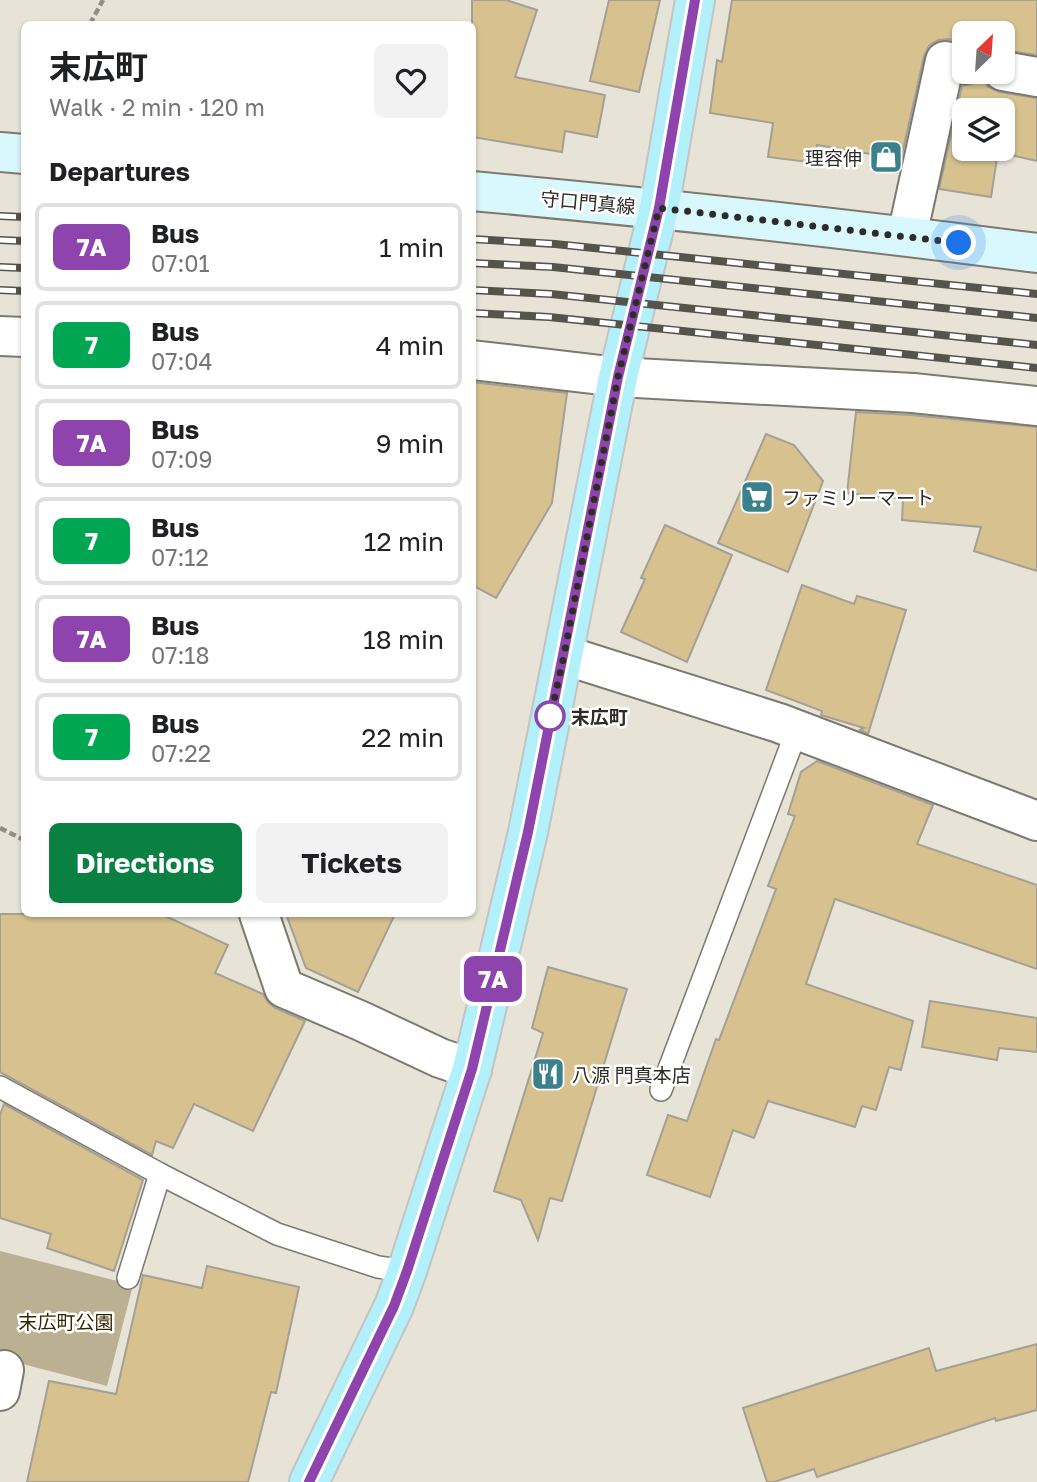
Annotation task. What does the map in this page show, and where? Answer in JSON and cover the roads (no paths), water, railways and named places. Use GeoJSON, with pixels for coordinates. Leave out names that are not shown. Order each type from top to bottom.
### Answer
{"type":"FeatureCollection","features":[{"type":"Feature","properties":{"kind":"main road"},"geometry":{"type":"LineString","coordinates":[[309,1482],[394,1306],[472,1069],[528,832],[618,377],[659,208],[695,0]]}},
{"type":"Feature","properties":{"kind":"main road"},"geometry":{"type":"LineString","coordinates":[[0,152],[21,154]]}},
{"type":"Feature","properties":{"kind":"main road","name":"守口門真線"},"geometry":{"type":"LineString","coordinates":[[476,191],[659,208],[1037,253]]}},
{"type":"Feature","properties":{"kind":"street"},"geometry":{"type":"LineString","coordinates":[[907,236],[945,61],[952,62]]}},
{"type":"Feature","properties":{"kind":"street"},"geometry":{"type":"LineString","coordinates":[[1015,73],[1037,78]]}},
{"type":"Feature","properties":{"kind":"street"},"geometry":{"type":"LineString","coordinates":[[0,336],[21,337]]}},
{"type":"Feature","properties":{"kind":"street"},"geometry":{"type":"LineString","coordinates":[[476,360],[618,377],[913,393],[1037,406]]}},
{"type":"Feature","properties":{"kind":"street"},"geometry":{"type":"LineString","coordinates":[[564,655],[797,730],[1037,821]]}},
{"type":"Feature","properties":{"kind":"street"},"geometry":{"type":"LineString","coordinates":[[260,917],[284,988],[440,1058],[472,1069]]}},
{"type":"Feature","properties":{"kind":"lane"},"geometry":{"type":"LineString","coordinates":[[661,1090],[797,730]]}},
{"type":"Feature","properties":{"kind":"lane"},"geometry":{"type":"LineString","coordinates":[[0,1087],[277,1234],[378,1267],[407,1271]]}},
{"type":"Feature","properties":{"kind":"lane"},"geometry":{"type":"LineString","coordinates":[[128,1278],[160,1174]]}},
{"type":"Feature","properties":{"kind":"railway"},"geometry":{"type":"LineString","coordinates":[[0,216],[21,217]]}},
{"type":"Feature","properties":{"kind":"railway"},"geometry":{"type":"LineString","coordinates":[[476,239],[555,244],[1037,294]]}},
{"type":"Feature","properties":{"kind":"railway"},"geometry":{"type":"LineString","coordinates":[[0,240],[21,241]]}},
{"type":"Feature","properties":{"kind":"railway"},"geometry":{"type":"LineString","coordinates":[[476,263],[553,267],[1037,318]]}},
{"type":"Feature","properties":{"kind":"railway"},"geometry":{"type":"LineString","coordinates":[[0,267],[21,268]]}},
{"type":"Feature","properties":{"kind":"railway"},"geometry":{"type":"LineString","coordinates":[[0,290],[21,291]]}},
{"type":"Feature","properties":{"kind":"railway"},"geometry":{"type":"LineString","coordinates":[[476,290],[551,294],[1037,345]]}},
{"type":"Feature","properties":{"kind":"railway"},"geometry":{"type":"LineString","coordinates":[[476,313],[549,317],[1037,368]]}},
{"type":"Feature","properties":{"kind":"place","name":"理容伸"},"geometry":{"type":"Point","coordinates":[886,157]}},
{"type":"Feature","properties":{"kind":"place","name":"ファミリーマート"},"geometry":{"type":"Point","coordinates":[757,497]}},
{"type":"Feature","properties":{"kind":"place","name":"末広町"},"geometry":{"type":"Point","coordinates":[550,716]}},
{"type":"Feature","properties":{"kind":"place","name":"八源 門真本店"},"geometry":{"type":"Point","coordinates":[548,1074]}},
{"type":"Feature","properties":{"kind":"park label","name":"末広町公園"},"geometry":{"type":"Point","coordinates":[66,1321]}}]}
